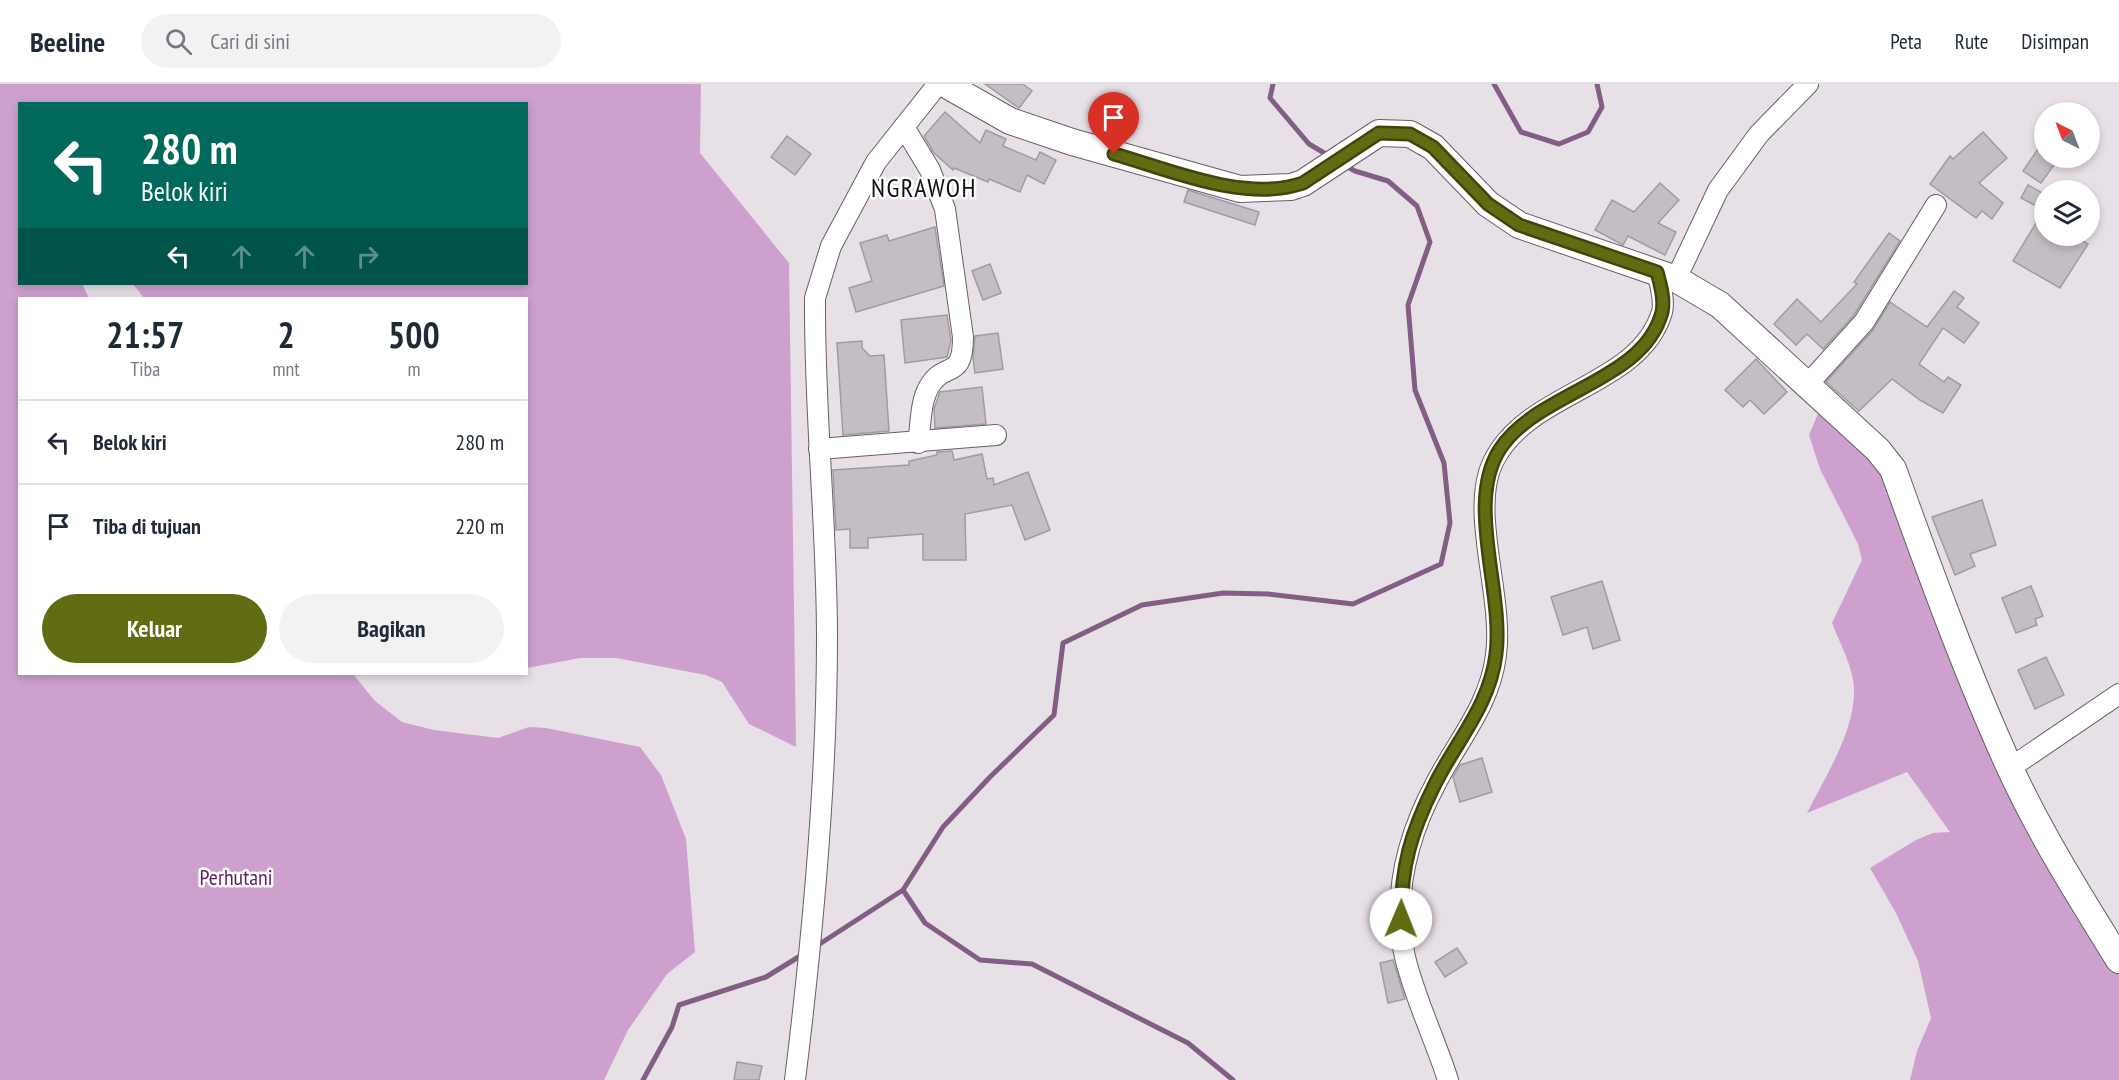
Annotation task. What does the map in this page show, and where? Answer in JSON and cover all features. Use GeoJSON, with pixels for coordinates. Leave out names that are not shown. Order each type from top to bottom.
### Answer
{"type":"FeatureCollection","features":[{"type":"Feature","properties":{"kind":"street"},"geometry":{"type":"LineString","coordinates":[[795,1080],[810,962],[824,769],[827,637],[814,342],[816,288],[831,246],[876,162],[938,84]]}},
{"type":"Feature","properties":{"kind":"street"},"geometry":{"type":"LineString","coordinates":[[945,84],[1010,121],[1072,142],[1240,189],[1291,188],[1303,183],[1379,133],[1410,134],[1433,147],[1488,204],[1519,225],[1666,275],[1720,306],[1878,450],[1893,469],[1946,616],[2010,768],[2061,868],[2119,960]]}},
{"type":"Feature","properties":{"kind":"street"},"geometry":{"type":"LineString","coordinates":[[1448,1080],[1406,959],[1401,919],[1402,875],[1414,835],[1435,784],[1489,691],[1497,652],[1496,595],[1484,514],[1485,494],[1491,466],[1499,450],[1521,425],[1642,348],[1662,311],[1666,275],[1718,190],[1759,134],[1808,84]]}},
{"type":"Feature","properties":{"kind":"street"},"geometry":{"type":"LineString","coordinates":[[904,127],[930,170],[945,209],[963,337],[963,357],[958,365],[933,379],[927,390],[918,443]]}},
{"type":"Feature","properties":{"kind":"street"},"geometry":{"type":"LineString","coordinates":[[1807,385],[1864,322],[1936,205]]}},
{"type":"Feature","properties":{"kind":"street"},"geometry":{"type":"LineString","coordinates":[[819,449],[918,443],[996,435]]}},
{"type":"Feature","properties":{"kind":"street"},"geometry":{"type":"LineString","coordinates":[[2010,768],[2119,694]]}},
{"type":"Feature","properties":{"kind":"green space","name":"Perhutani"},"geometry":{"type":"Polygon","coordinates":[[[0,84],[701,84],[700,153],[789,263],[796,747],[749,724],[722,682],[706,675],[616,658],[580,658],[528,668],[528,297],[143,297],[134,285],[528,285],[528,102],[18,102],[18,285],[82,285],[88,297],[18,297],[18,675],[354,675],[375,701],[402,722],[434,730],[498,738],[529,727],[546,728],[640,747],[661,775],[686,839],[695,952],[667,974],[628,1030],[604,1080],[0,1080],[0,84]]]}},
{"type":"Feature","properties":{"kind":"green space"},"geometry":{"type":"Polygon","coordinates":[[[1820,409],[1886,473],[2055,872],[2119,975],[2119,1080],[1910,1080],[1917,1051],[1931,1018],[1918,961],[1896,913],[1870,868],[1916,840],[1933,833],[1950,832],[1907,772],[1807,813],[1837,755],[1849,724],[1854,684],[1832,623],[1862,560],[1858,544],[1820,469],[1809,435],[1820,409]]]}},
{"type":"Feature","properties":{"kind":"building"},"geometry":{"type":"Polygon","coordinates":[[[985,84],[1023,84],[1032,91],[1019,108],[985,84]]]}},
{"type":"Feature","properties":{"kind":"building"},"geometry":{"type":"Polygon","coordinates":[[[945,112],[980,143],[986,130],[1006,139],[1003,146],[1036,160],[1040,152],[1056,160],[1044,184],[1027,175],[1020,192],[989,179],[988,182],[954,168],[953,170],[934,153],[924,136],[945,112]]]}},
{"type":"Feature","properties":{"kind":"building"},"geometry":{"type":"Polygon","coordinates":[[[1983,132],[2007,158],[1979,183],[2003,203],[1992,219],[1982,211],[1976,218],[1930,184],[1950,156],[1953,159],[1983,132]]]}},
{"type":"Feature","properties":{"kind":"building"},"geometry":{"type":"Polygon","coordinates":[[[787,136],[811,154],[795,175],[771,157],[787,136]]]}},
{"type":"Feature","properties":{"kind":"building"},"geometry":{"type":"Polygon","coordinates":[[[2034,155],[2034,168],[2052,168],[2043,180],[2036,180],[2023,171],[2034,155]]]}},
{"type":"Feature","properties":{"kind":"building"},"geometry":{"type":"Polygon","coordinates":[[[1660,183],[1679,200],[1658,223],[1676,232],[1665,255],[1628,236],[1623,245],[1595,230],[1612,200],[1634,212],[1660,183]]]}},
{"type":"Feature","properties":{"kind":"building"},"geometry":{"type":"Polygon","coordinates":[[[2028,185],[2034,188],[2034,205],[2021,198],[2028,185]]]}},
{"type":"Feature","properties":{"kind":"building"},"geometry":{"type":"Polygon","coordinates":[[[1188,190],[1259,212],[1255,225],[1184,202],[1188,190]]]}},
{"type":"Feature","properties":{"kind":"building"},"geometry":{"type":"Polygon","coordinates":[[[2034,226],[2034,246],[2087,246],[2060,288],[2013,261],[2034,226]]]}},
{"type":"Feature","properties":{"kind":"building"},"geometry":{"type":"Polygon","coordinates":[[[935,227],[944,286],[856,312],[849,288],[872,281],[860,243],[887,235],[889,241],[935,227]]]}},
{"type":"Feature","properties":{"kind":"building"},"geometry":{"type":"Polygon","coordinates":[[[1889,233],[1900,241],[1854,315],[1823,349],[1807,334],[1796,345],[1774,324],[1797,299],[1821,322],[1857,284],[1854,282],[1889,233]]]}},
{"type":"Feature","properties":{"kind":"building"},"geometry":{"type":"Polygon","coordinates":[[[990,264],[1001,293],[983,300],[972,271],[990,264]]]}},
{"type":"Feature","properties":{"kind":"building"},"geometry":{"type":"Polygon","coordinates":[[[1954,291],[1964,298],[1957,307],[1979,323],[1964,343],[1943,328],[1919,364],[1944,382],[1948,377],[1961,385],[1943,413],[1920,400],[1892,379],[1859,411],[1826,382],[1873,330],[1890,302],[1927,327],[1954,291]]]}},
{"type":"Feature","properties":{"kind":"building"},"geometry":{"type":"Polygon","coordinates":[[[947,315],[951,340],[947,357],[905,363],[901,320],[947,315]]]}},
{"type":"Feature","properties":{"kind":"building"},"geometry":{"type":"Polygon","coordinates":[[[998,333],[1003,369],[975,373],[973,358],[975,336],[998,333]]]}},
{"type":"Feature","properties":{"kind":"building"},"geometry":{"type":"Polygon","coordinates":[[[862,341],[862,348],[870,356],[884,355],[889,431],[843,435],[837,343],[862,341]]]}},
{"type":"Feature","properties":{"kind":"building"},"geometry":{"type":"Polygon","coordinates":[[[1756,359],[1787,392],[1764,414],[1750,400],[1743,407],[1725,390],[1756,359]]]}},
{"type":"Feature","properties":{"kind":"building"},"geometry":{"type":"Polygon","coordinates":[[[982,387],[986,424],[935,428],[934,409],[940,392],[982,387]]]}},
{"type":"Feature","properties":{"kind":"building"},"geometry":{"type":"Polygon","coordinates":[[[952,451],[954,460],[982,454],[987,479],[993,478],[994,485],[1028,472],[1050,530],[1025,540],[1012,505],[965,514],[966,560],[923,560],[923,534],[868,538],[868,548],[850,548],[850,529],[836,530],[833,470],[909,465],[909,461],[937,455],[937,452],[952,451]]]}},
{"type":"Feature","properties":{"kind":"building"},"geometry":{"type":"Polygon","coordinates":[[[1982,500],[1996,545],[1970,554],[1975,566],[1955,575],[1932,517],[1982,500]]]}},
{"type":"Feature","properties":{"kind":"building"},"geometry":{"type":"Polygon","coordinates":[[[1602,581],[1620,640],[1593,649],[1587,627],[1563,635],[1551,597],[1602,581]]]}},
{"type":"Feature","properties":{"kind":"building"},"geometry":{"type":"Polygon","coordinates":[[[2031,586],[2043,616],[2035,619],[2037,625],[2016,633],[2002,598],[2031,586]]]}},
{"type":"Feature","properties":{"kind":"building"},"geometry":{"type":"Polygon","coordinates":[[[2046,657],[2064,695],[2035,709],[2018,670],[2046,657]]]}},
{"type":"Feature","properties":{"kind":"building"},"geometry":{"type":"Polygon","coordinates":[[[1482,758],[1492,792],[1460,802],[1453,777],[1460,765],[1482,758]]]}},
{"type":"Feature","properties":{"kind":"building"},"geometry":{"type":"Polygon","coordinates":[[[1457,948],[1467,963],[1445,977],[1435,962],[1457,948]]]}},
{"type":"Feature","properties":{"kind":"building"},"geometry":{"type":"Polygon","coordinates":[[[1393,960],[1405,999],[1388,1003],[1380,963],[1393,960]]]}},
{"type":"Feature","properties":{"kind":"building"},"geometry":{"type":"Polygon","coordinates":[[[737,1062],[762,1066],[759,1080],[734,1080],[737,1062]]]}},
{"type":"Feature","properties":{"kind":"waterway"},"geometry":{"type":"LineString","coordinates":[[1273,84],[1270,98],[1309,144],[1331,157]]}},
{"type":"Feature","properties":{"kind":"waterway"},"geometry":{"type":"LineString","coordinates":[[1494,84],[1521,132],[1559,144],[1588,132],[1602,107],[1597,84]]}},
{"type":"Feature","properties":{"kind":"waterway"},"geometry":{"type":"LineString","coordinates":[[815,947],[903,890],[943,827],[990,777],[1054,715],[1063,643],[1142,605],[1223,593],[1268,594],[1353,604],[1441,564],[1450,523],[1444,463],[1415,390],[1408,305],[1430,242],[1417,206],[1388,181],[1355,171],[1344,165]]}},
{"type":"Feature","properties":{"kind":"waterway"},"geometry":{"type":"LineString","coordinates":[[903,890],[925,923],[980,960],[1032,964],[1188,1043],[1233,1080]]}},
{"type":"Feature","properties":{"kind":"waterway"},"geometry":{"type":"LineString","coordinates":[[643,1080],[672,1027],[679,1005],[766,977],[805,953]]}},
{"type":"Feature","properties":{"kind":"district","name":"NGRAWOH"},"geometry":{"type":"Point","coordinates":[924,187]}},
{"type":"Feature","properties":{"kind":"route"},"geometry":{"type":"LineString","coordinates":[[1114,154],[1240,189],[1291,188],[1335,163],[1379,133],[1410,134],[1433,147],[1488,204],[1519,225],[1657,272],[1661,288],[1662,311],[1642,348],[1521,425],[1499,450],[1491,466],[1487,478],[1484,514],[1496,595],[1497,652],[1493,673],[1489,691],[1478,714],[1435,784],[1420,819],[1404,863],[1401,919]]}}]}
